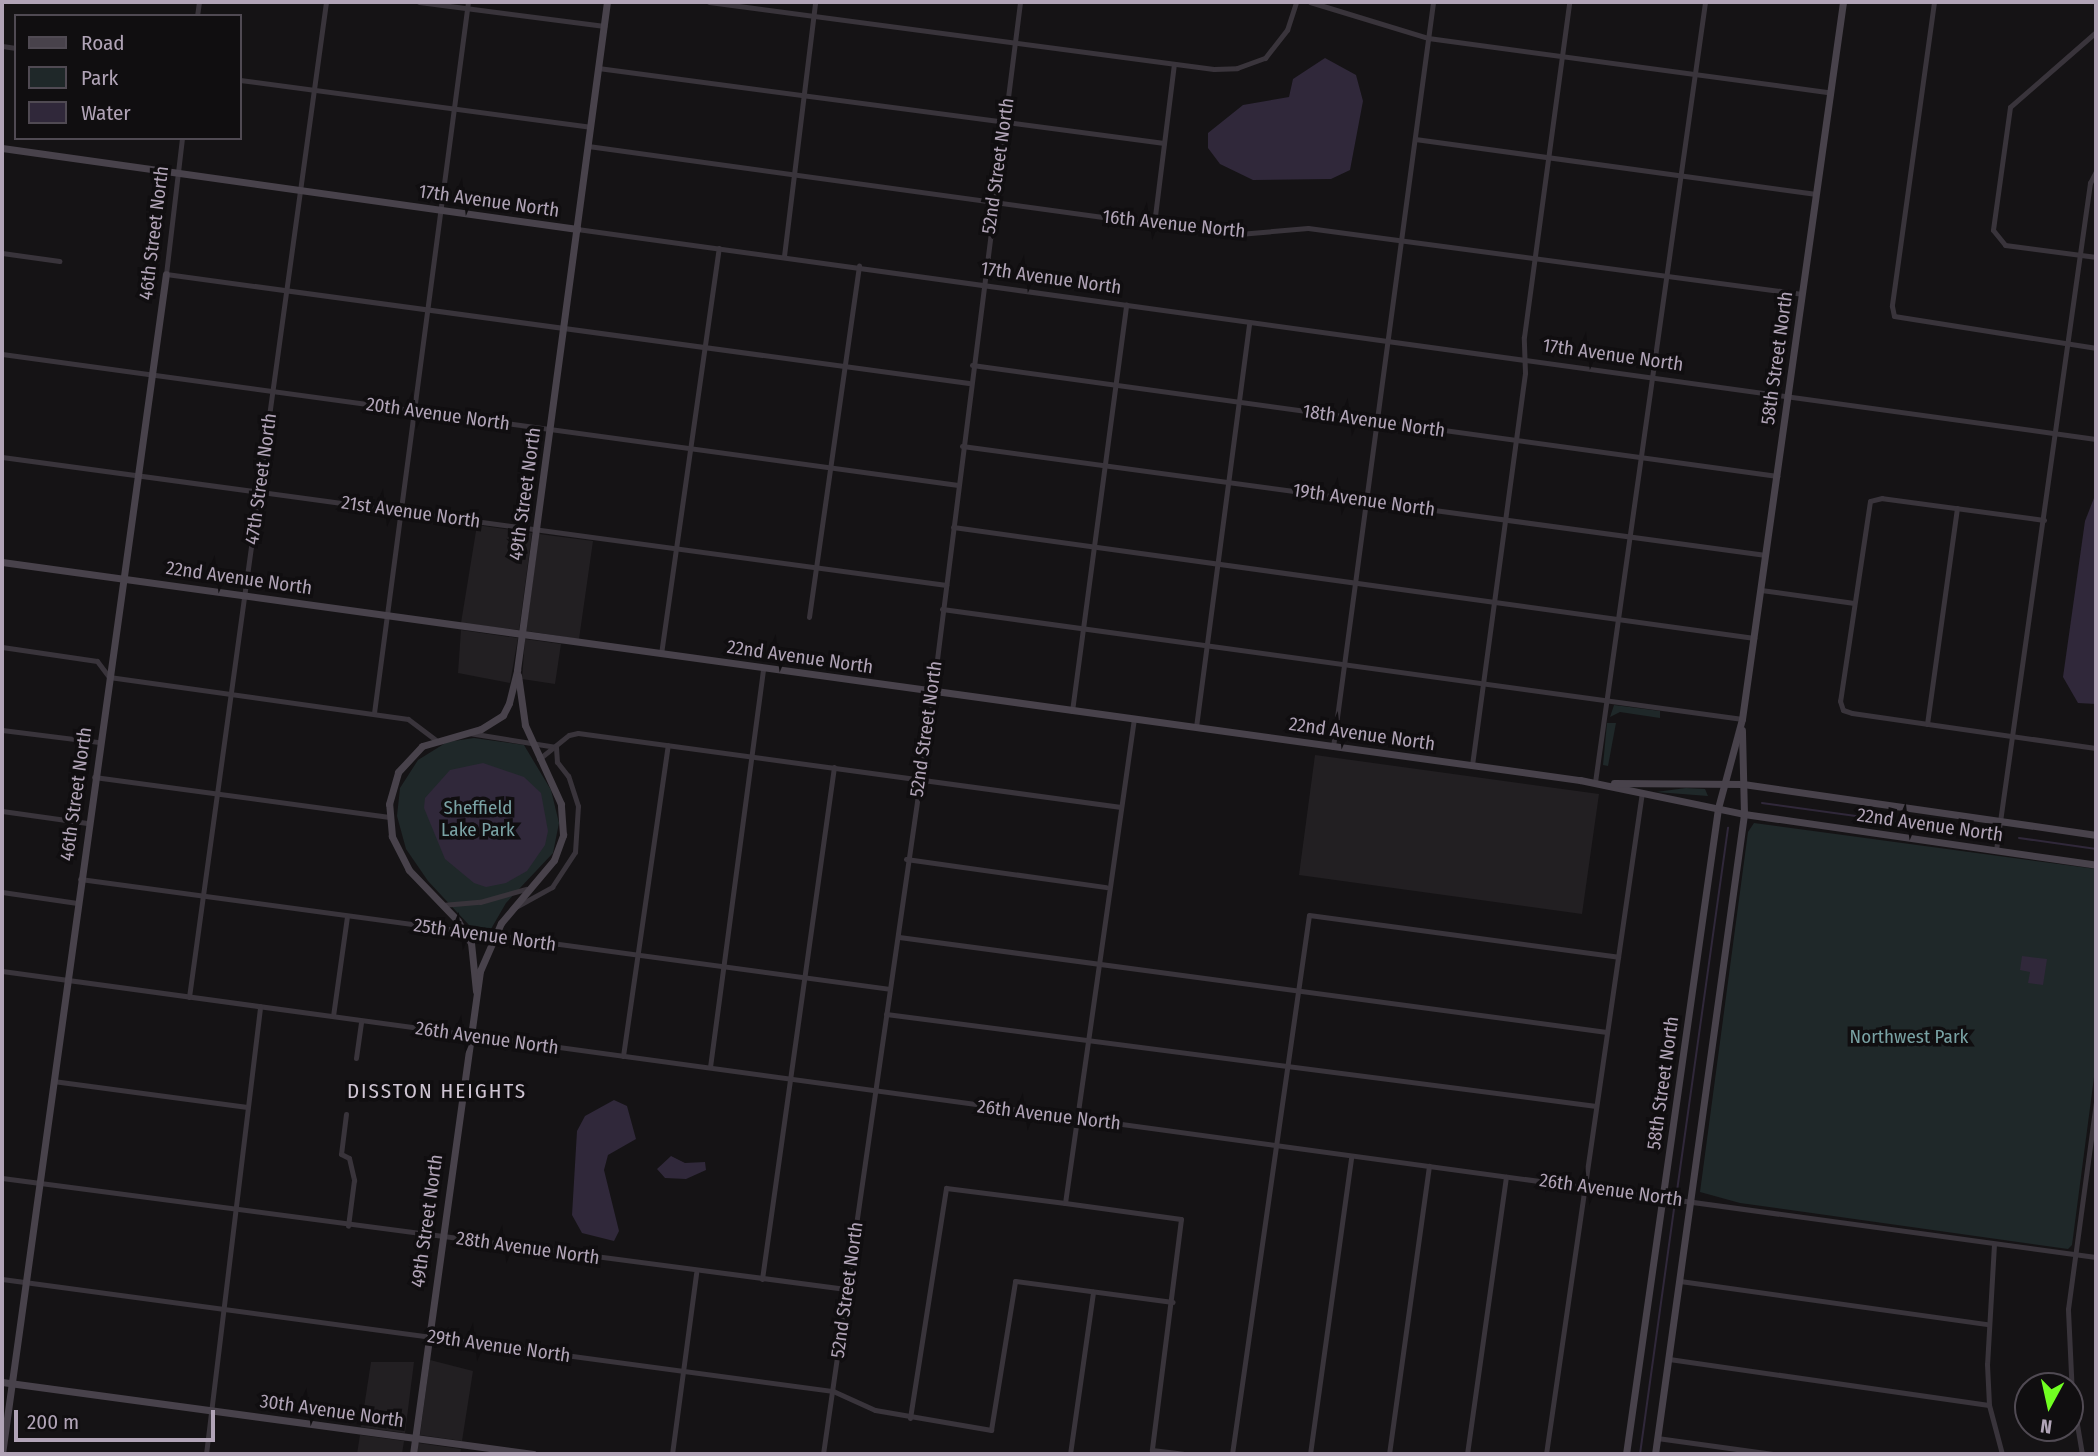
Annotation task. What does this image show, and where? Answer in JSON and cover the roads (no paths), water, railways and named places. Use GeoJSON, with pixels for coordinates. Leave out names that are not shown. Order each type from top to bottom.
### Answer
{"type":"FeatureCollection","features":[{"type":"Feature","properties":{"kind":"main road","name":"49th Street North"},"geometry":{"type":"LineString","coordinates":[[476,991],[471,943],[465,932],[409,870],[392,836],[389,817],[392,788],[398,772],[408,758],[435,739],[465,733],[503,715],[517,670],[607,2]]}},
{"type":"Feature","properties":{"kind":"main road","name":"58th Street North"},"geometry":{"type":"LineString","coordinates":[[1626,1454],[1718,808],[1742,719],[1843,2]]}},
{"type":"Feature","properties":{"kind":"main road","name":"17th Avenue North"},"geometry":{"type":"LineString","coordinates":[[2,148],[178,175],[577,229]]}},
{"type":"Feature","properties":{"kind":"main road","name":"46th Street North"},"geometry":{"type":"LineString","coordinates":[[2,1454],[135,475],[166,274]]}},
{"type":"Feature","properties":{"kind":"main road","name":"22nd Avenue North"},"geometry":{"type":"LineString","coordinates":[[2,562],[1595,782],[1744,814],[2096,864]]}},
{"type":"Feature","properties":{"kind":"main road"},"geometry":{"type":"LineString","coordinates":[[517,670],[525,726],[561,804],[563,835],[554,860],[526,889]]}},
{"type":"Feature","properties":{"kind":"main road","name":"58th Street North"},"geometry":{"type":"LineString","coordinates":[[1655,1454],[1680,1281],[1688,1201],[1744,814],[1742,719]]}},
{"type":"Feature","properties":{"kind":"main road","name":"22nd Avenue North"},"geometry":{"type":"LineString","coordinates":[[1595,782],[1743,784],[2096,835]]}},
{"type":"Feature","properties":{"kind":"main road","name":"49th Street North"},"geometry":{"type":"LineString","coordinates":[[412,1454],[476,991],[495,935],[526,889]]}},
{"type":"Feature","properties":{"kind":"main road","name":"30th Avenue North"},"geometry":{"type":"LineString","coordinates":[[2,1382],[533,1454]]}},
{"type":"Feature","properties":{"kind":"street","name":"47th Street North"},"geometry":{"type":"LineString","coordinates":[[189,997],[326,2]]}},
{"type":"Feature","properties":{"kind":"street"},"geometry":{"type":"LineString","coordinates":[[419,2],[468,5],[604,26]]}},
{"type":"Feature","properties":{"kind":"street"},"geometry":{"type":"LineString","coordinates":[[709,2],[1174,64],[1237,68],[1265,58],[1287,30],[1296,2]]}},
{"type":"Feature","properties":{"kind":"street"},"geometry":{"type":"LineString","coordinates":[[784,256],[815,2]]}},
{"type":"Feature","properties":{"kind":"street","name":"52nd Street North"},"geometry":{"type":"LineString","coordinates":[[823,1454],[898,937],[906,859],[933,691],[981,284],[1020,2]]}},
{"type":"Feature","properties":{"kind":"street"},"geometry":{"type":"LineString","coordinates":[[1310,2],[1428,38],[1830,92]]}},
{"type":"Feature","properties":{"kind":"street"},"geometry":{"type":"LineString","coordinates":[[1333,747],[1433,2]]}},
{"type":"Feature","properties":{"kind":"street"},"geometry":{"type":"LineString","coordinates":[[1472,765],[1516,440],[1535,257],[1569,2]]}},
{"type":"Feature","properties":{"kind":"street"},"geometry":{"type":"LineString","coordinates":[[1595,782],[1640,457],[1669,275],[1705,2]]}},
{"type":"Feature","properties":{"kind":"street"},"geometry":{"type":"LineString","coordinates":[[1934,2],[1892,306],[1894,316],[2096,348]]}},
{"type":"Feature","properties":{"kind":"street"},"geometry":{"type":"LineString","coordinates":[[373,713],[398,510],[468,5]]}},
{"type":"Feature","properties":{"kind":"street"},"geometry":{"type":"LineString","coordinates":[[2096,32],[2010,107],[1993,230],[2005,245],[2096,257]]}},
{"type":"Feature","properties":{"kind":"street"},"geometry":{"type":"LineString","coordinates":[[1154,224],[1174,64]]}},
{"type":"Feature","properties":{"kind":"street"},"geometry":{"type":"LineString","coordinates":[[598,68],[1164,143]]}},
{"type":"Feature","properties":{"kind":"street"},"geometry":{"type":"LineString","coordinates":[[242,80],[313,92],[590,127]]}},
{"type":"Feature","properties":{"kind":"street"},"geometry":{"type":"LineString","coordinates":[[1415,139],[1816,194]]}},
{"type":"Feature","properties":{"kind":"street","name":"46th Street North"},"geometry":{"type":"LineString","coordinates":[[166,274],[182,140]]}},
{"type":"Feature","properties":{"kind":"street","name":"16th Avenue North"},"geometry":{"type":"LineString","coordinates":[[588,146],[1154,224],[1240,234],[1308,228],[1802,294]]}},
{"type":"Feature","properties":{"kind":"street"},"geometry":{"type":"LineString","coordinates":[[1996,849],[2090,183],[2096,171]]}},
{"type":"Feature","properties":{"kind":"street","name":"17th Avenue North"},"geometry":{"type":"LineString","coordinates":[[577,229],[2096,439]]}},
{"type":"Feature","properties":{"kind":"street"},"geometry":{"type":"LineString","coordinates":[[661,654],[719,248]]}},
{"type":"Feature","properties":{"kind":"street"},"geometry":{"type":"LineString","coordinates":[[2,253],[59,261]]}},
{"type":"Feature","properties":{"kind":"street"},"geometry":{"type":"LineString","coordinates":[[809,617],[859,266]]}},
{"type":"Feature","properties":{"kind":"street"},"geometry":{"type":"LineString","coordinates":[[166,274],[970,383]]}},
{"type":"Feature","properties":{"kind":"street"},"geometry":{"type":"LineString","coordinates":[[1072,710],[1126,305]]}},
{"type":"Feature","properties":{"kind":"street"},"geometry":{"type":"LineString","coordinates":[[1196,727],[1249,322]]}},
{"type":"Feature","properties":{"kind":"street","name":"20th Avenue North"},"geometry":{"type":"LineString","coordinates":[[2,354],[958,485]]}},
{"type":"Feature","properties":{"kind":"street","name":"18th Avenue North"},"geometry":{"type":"LineString","coordinates":[[972,365],[1777,476]]}},
{"type":"Feature","properties":{"kind":"street","name":"19th Avenue North"},"geometry":{"type":"LineString","coordinates":[[962,446],[1766,555]]}},
{"type":"Feature","properties":{"kind":"street","name":"21st Avenue North"},"geometry":{"type":"LineString","coordinates":[[2,457],[946,585]]}},
{"type":"Feature","properties":{"kind":"street"},"geometry":{"type":"LineString","coordinates":[[2043,520],[1882,498],[1870,501],[1840,701],[1843,710],[2096,748]]}},
{"type":"Feature","properties":{"kind":"street"},"geometry":{"type":"LineString","coordinates":[[1927,724],[1957,508]]}},
{"type":"Feature","properties":{"kind":"street"},"geometry":{"type":"LineString","coordinates":[[953,527],[1754,638]]}},
{"type":"Feature","properties":{"kind":"street"},"geometry":{"type":"LineString","coordinates":[[1761,590],[1854,603]]}},
{"type":"Feature","properties":{"kind":"street"},"geometry":{"type":"LineString","coordinates":[[942,609],[1742,719]]}},
{"type":"Feature","properties":{"kind":"street"},"geometry":{"type":"LineString","coordinates":[[2,647],[97,661],[108,677],[373,713],[419,723],[435,739]]}},
{"type":"Feature","properties":{"kind":"street"},"geometry":{"type":"LineString","coordinates":[[709,1067],[763,669]]}},
{"type":"Feature","properties":{"kind":"street"},"geometry":{"type":"LineString","coordinates":[[1065,1203],[1106,887],[1121,807],[1133,719]]}},
{"type":"Feature","properties":{"kind":"street"},"geometry":{"type":"LineString","coordinates":[[2,730],[99,741]]}},
{"type":"Feature","properties":{"kind":"street"},"geometry":{"type":"LineString","coordinates":[[465,733],[556,747]]}},
{"type":"Feature","properties":{"kind":"street"},"geometry":{"type":"LineString","coordinates":[[539,759],[573,733],[1121,807]]}},
{"type":"Feature","properties":{"kind":"street"},"geometry":{"type":"LineString","coordinates":[[623,1056],[668,745]]}},
{"type":"Feature","properties":{"kind":"street"},"geometry":{"type":"LineString","coordinates":[[510,910],[532,902],[552,887],[575,852],[578,806],[568,776],[556,762],[556,747]]}},
{"type":"Feature","properties":{"kind":"street"},"geometry":{"type":"LineString","coordinates":[[762,1279],[834,767]]}},
{"type":"Feature","properties":{"kind":"street"},"geometry":{"type":"LineString","coordinates":[[94,778],[389,817]]}},
{"type":"Feature","properties":{"kind":"street"},"geometry":{"type":"LineString","coordinates":[[1546,1454],[1642,792]]}},
{"type":"Feature","properties":{"kind":"street"},"geometry":{"type":"LineString","coordinates":[[2,811],[87,823]]}},
{"type":"Feature","properties":{"kind":"street"},"geometry":{"type":"LineString","coordinates":[[906,859],[1106,887]]}},
{"type":"Feature","properties":{"kind":"street","name":"25th Avenue North"},"geometry":{"type":"LineString","coordinates":[[80,879],[890,989]]}},
{"type":"Feature","properties":{"kind":"street"},"geometry":{"type":"LineString","coordinates":[[442,905],[480,902],[526,889]]}},
{"type":"Feature","properties":{"kind":"street"},"geometry":{"type":"LineString","coordinates":[[2,892],[77,902]]}},
{"type":"Feature","properties":{"kind":"street"},"geometry":{"type":"LineString","coordinates":[[1232,1454],[1309,915],[1618,957]]}},
{"type":"Feature","properties":{"kind":"street"},"geometry":{"type":"LineString","coordinates":[[333,1016],[347,916]]}},
{"type":"Feature","properties":{"kind":"street"},"geometry":{"type":"LineString","coordinates":[[898,937],[1607,1032]]}},
{"type":"Feature","properties":{"kind":"street","name":"26th Avenue North"},"geometry":{"type":"LineString","coordinates":[[2,971],[709,1067],[876,1093],[1276,1144],[1351,1157],[1585,1186],[2096,1257]]}},
{"type":"Feature","properties":{"kind":"street"},"geometry":{"type":"LineString","coordinates":[[206,1454],[239,1209],[247,1107],[260,1006]]}},
{"type":"Feature","properties":{"kind":"street"},"geometry":{"type":"LineString","coordinates":[[886,1014],[1596,1106]]}},
{"type":"Feature","properties":{"kind":"street"},"geometry":{"type":"LineString","coordinates":[[356,1058],[361,1021]]}},
{"type":"Feature","properties":{"kind":"street"},"geometry":{"type":"LineString","coordinates":[[53,1081],[247,1107]]}},
{"type":"Feature","properties":{"kind":"street"},"geometry":{"type":"LineString","coordinates":[[2082,1454],[2069,1365],[2068,1309],[2096,1102]]}},
{"type":"Feature","properties":{"kind":"street"},"geometry":{"type":"LineString","coordinates":[[346,1114],[341,1154],[349,1158],[354,1180],[348,1226]]}},
{"type":"Feature","properties":{"kind":"street"},"geometry":{"type":"LineString","coordinates":[[1310,1454],[1351,1157]]}},
{"type":"Feature","properties":{"kind":"street"},"geometry":{"type":"LineString","coordinates":[[1389,1454],[1429,1166]]}},
{"type":"Feature","properties":{"kind":"street"},"geometry":{"type":"LineString","coordinates":[[1467,1454],[1506,1177]]}},
{"type":"Feature","properties":{"kind":"street","name":"28th Avenue North"},"geometry":{"type":"LineString","coordinates":[[2,1178],[696,1273],[846,1289]]}},
{"type":"Feature","properties":{"kind":"street"},"geometry":{"type":"LineString","coordinates":[[910,1418],[946,1188],[1065,1203],[1181,1219],[1173,1302],[1152,1450],[1183,1454]]}},
{"type":"Feature","properties":{"kind":"street"},"geometry":{"type":"LineString","coordinates":[[1994,1244],[1987,1324],[1989,1405],[2002,1454]]}},
{"type":"Feature","properties":{"kind":"street"},"geometry":{"type":"LineString","coordinates":[[672,1454],[696,1273]]}},
{"type":"Feature","properties":{"kind":"street","name":"29th Avenue North"},"geometry":{"type":"LineString","coordinates":[[2,1279],[833,1391],[875,1410],[991,1430],[1015,1281],[1093,1292]]}},
{"type":"Feature","properties":{"kind":"street"},"geometry":{"type":"LineString","coordinates":[[1680,1281],[1987,1324]]}},
{"type":"Feature","properties":{"kind":"street"},"geometry":{"type":"LineString","coordinates":[[1070,1454],[1093,1292],[1173,1302]]}},
{"type":"Feature","properties":{"kind":"street"},"geometry":{"type":"LineString","coordinates":[[1669,1359],[1989,1405]]}},
{"type":"Feature","properties":{"kind":"street"},"geometry":{"type":"LineString","coordinates":[[1657,1438],[1733,1451],[1773,1454]]}},
{"type":"Feature","properties":{"kind":"water"},"geometry":{"type":"Polygon","coordinates":[[[1325,58],[1356,75],[1363,101],[1350,170],[1331,179],[1253,180],[1220,164],[1208,148],[1208,133],[1243,105],[1289,97],[1293,79],[1325,58]]]}},
{"type":"Feature","properties":{"kind":"water"},"geometry":{"type":"Polygon","coordinates":[[[2096,493],[2096,704],[2078,703],[2063,677],[2085,521],[2096,493]]]}},
{"type":"Feature","properties":{"kind":"water"},"geometry":{"type":"Polygon","coordinates":[[[483,763],[524,777],[541,793],[548,831],[545,845],[527,871],[506,883],[486,887],[474,883],[445,859],[424,808],[425,798],[450,770],[483,763]]]}},
{"type":"Feature","properties":{"kind":"water"},"geometry":{"type":"Polygon","coordinates":[[[2022,956],[2047,959],[2043,985],[2028,983],[2030,972],[2020,970],[2022,956]]]}},
{"type":"Feature","properties":{"kind":"water"},"geometry":{"type":"Polygon","coordinates":[[[614,1100],[627,1106],[636,1139],[608,1155],[604,1170],[619,1231],[614,1241],[582,1233],[572,1215],[577,1131],[585,1116],[614,1100]]]}},
{"type":"Feature","properties":{"kind":"water"},"geometry":{"type":"Polygon","coordinates":[[[671,1156],[685,1163],[705,1162],[706,1170],[686,1179],[665,1178],[657,1169],[671,1156]]]}},
{"type":"Feature","properties":{"kind":"waterway"},"geometry":{"type":"LineString","coordinates":[[1762,803],[1986,834]]}},
{"type":"Feature","properties":{"kind":"waterway"},"geometry":{"type":"LineString","coordinates":[[1676,1198],[1728,828]]}},
{"type":"Feature","properties":{"kind":"waterway"},"geometry":{"type":"LineString","coordinates":[[2019,838],[2096,849]]}},
{"type":"Feature","properties":{"kind":"waterway"},"geometry":{"type":"LineString","coordinates":[[1640,1454],[1675,1203]]}},
{"type":"Feature","properties":{"kind":"district","name":"DISSTON HEIGHTS"},"geometry":{"type":"Point","coordinates":[437,1091]}},
{"type":"Feature","properties":{"kind":"park label","name":"Sheffield Lake Park"},"geometry":{"type":"Point","coordinates":[478,819]}},
{"type":"Feature","properties":{"kind":"park label","name":"Northwest Park"},"geometry":{"type":"Point","coordinates":[1909,1037]}}]}
